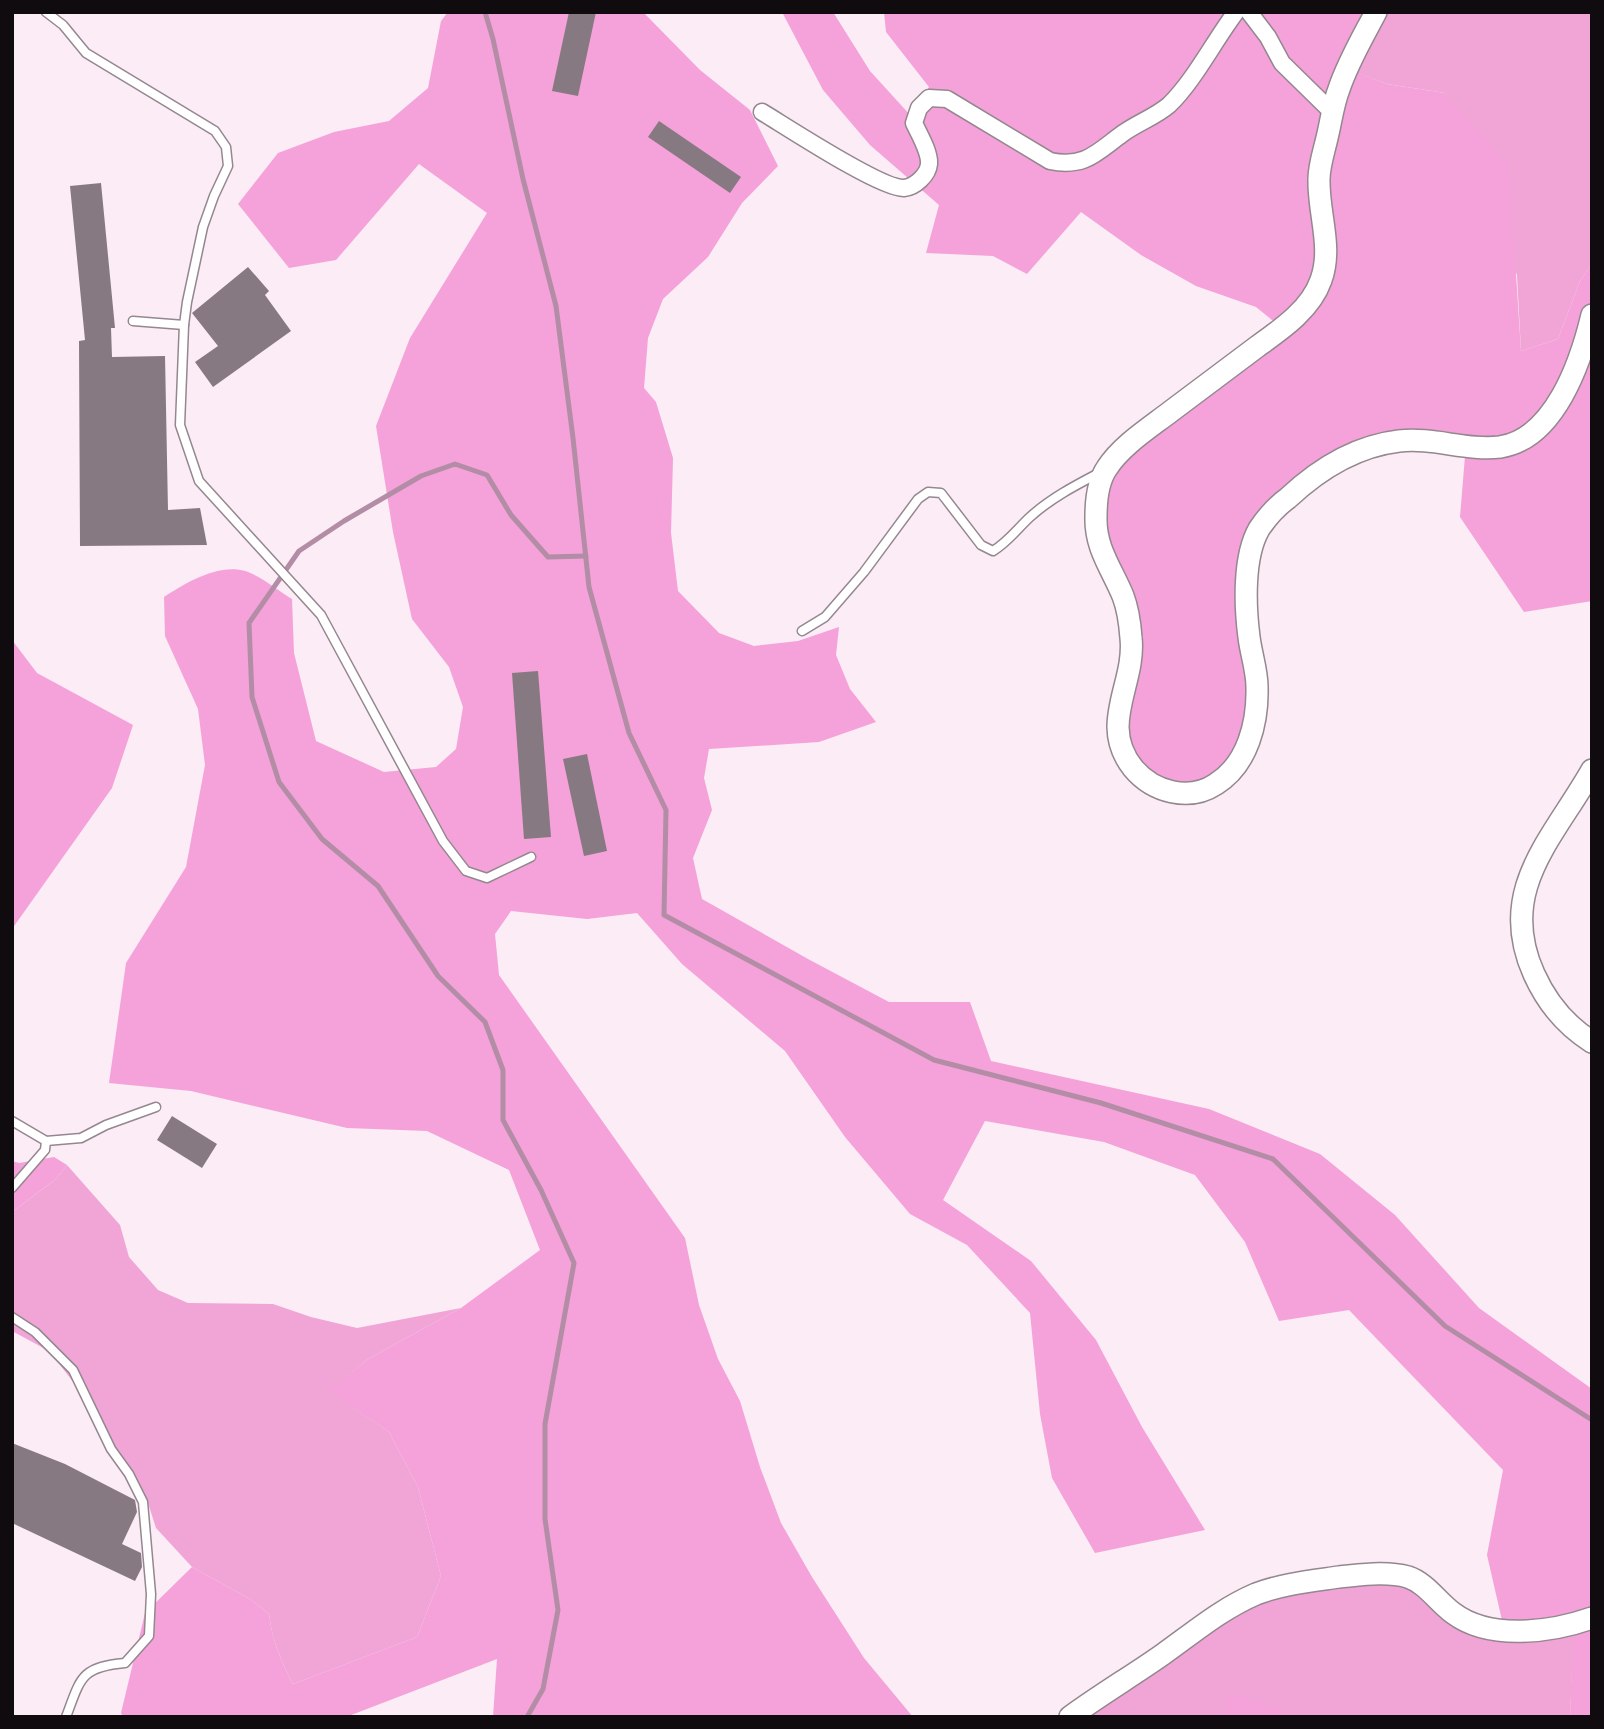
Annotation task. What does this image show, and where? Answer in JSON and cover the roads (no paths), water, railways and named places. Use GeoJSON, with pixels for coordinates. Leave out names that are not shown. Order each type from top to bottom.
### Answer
{"type":"FeatureCollection","features":[{"type":"Feature","properties":{"kind":"street"},"geometry":{"type":"LineString","coordinates":[[762,112],[881,182],[904,188],[921,180],[929,164],[914,124],[919,108],[929,98],[947,99],[1050,162],[1069,165],[1091,158],[1167,106],[1182,90],[1216,37],[1236,12]]}},
{"type":"Feature","properties":{"kind":"street"},"geometry":{"type":"LineString","coordinates":[[1249,12],[1268,37],[1282,64],[1333,113]]}},
{"type":"Feature","properties":{"kind":"street"},"geometry":{"type":"LineString","coordinates":[[1376,12],[1338,90],[1319,174],[1326,260],[1321,282],[1308,303],[1280,330],[1150,427],[1105,470],[1097,496],[1096,535],[1123,598],[1132,645],[1118,713],[1117,732],[1129,763],[1140,775],[1156,786],[1174,793],[1195,793],[1213,787],[1227,776],[1250,741],[1255,719],[1257,685],[1245,597],[1249,561],[1258,531],[1278,506],[1335,462],[1363,449],[1401,441],[1501,447],[1524,439],[1542,424],[1567,387],[1583,353],[1592,315]]}},
{"type":"Feature","properties":{"kind":"street"},"geometry":{"type":"LineString","coordinates":[[1592,770],[1533,865],[1523,895],[1520,930],[1528,960],[1540,987],[1557,1013],[1592,1042]]}},
{"type":"Feature","properties":{"kind":"street"},"geometry":{"type":"LineString","coordinates":[[1070,1717],[1161,1656],[1215,1615],[1257,1594],[1305,1582],[1389,1574],[1410,1578],[1425,1587],[1457,1616],[1500,1630],[1533,1631],[1570,1625],[1592,1618]]}},
{"type":"Feature","properties":{"kind":"lane"},"geometry":{"type":"LineString","coordinates":[[46,12],[62,25],[86,53],[215,131],[226,147],[228,166],[203,227],[184,325],[180,425],[199,481],[321,615],[443,841],[466,871],[487,878],[531,857]]}},
{"type":"Feature","properties":{"kind":"lane"},"geometry":{"type":"LineString","coordinates":[[133,321],[184,325]]}},
{"type":"Feature","properties":{"kind":"lane"},"geometry":{"type":"LineString","coordinates":[[802,632],[825,617],[889,540],[918,499],[928,492],[941,492],[981,545],[993,551],[1008,542],[1030,517],[1064,491],[1105,470]]}},
{"type":"Feature","properties":{"kind":"lane"},"geometry":{"type":"LineString","coordinates":[[12,1121],[46,1141],[81,1138],[106,1125],[156,1107]]}},
{"type":"Feature","properties":{"kind":"lane"},"geometry":{"type":"LineString","coordinates":[[12,1188],[40,1158],[46,1141]]}},
{"type":"Feature","properties":{"kind":"lane"},"geometry":{"type":"LineString","coordinates":[[12,1317],[35,1332],[73,1370],[111,1449],[129,1474],[143,1502],[150,1594],[149,1636],[125,1663],[99,1665],[86,1674],[66,1717]]}},
{"type":"Feature","properties":{"kind":"waterway"},"geometry":{"type":"LineString","coordinates":[[485,12],[523,179],[556,306],[589,587],[629,733],[666,810],[664,915],[934,1060],[1101,1103],[1273,1159],[1445,1326],[1592,1420]]}},
{"type":"Feature","properties":{"kind":"waterway"},"geometry":{"type":"LineString","coordinates":[[527,1717],[543,1689],[558,1610],[545,1519],[545,1424],[574,1263],[541,1190],[503,1120],[503,1070],[485,1022],[438,976],[378,886],[322,839],[279,782],[252,697],[249,623],[299,551],[421,476],[455,464],[487,475],[511,515],[548,557],[586,556]]}}]}
